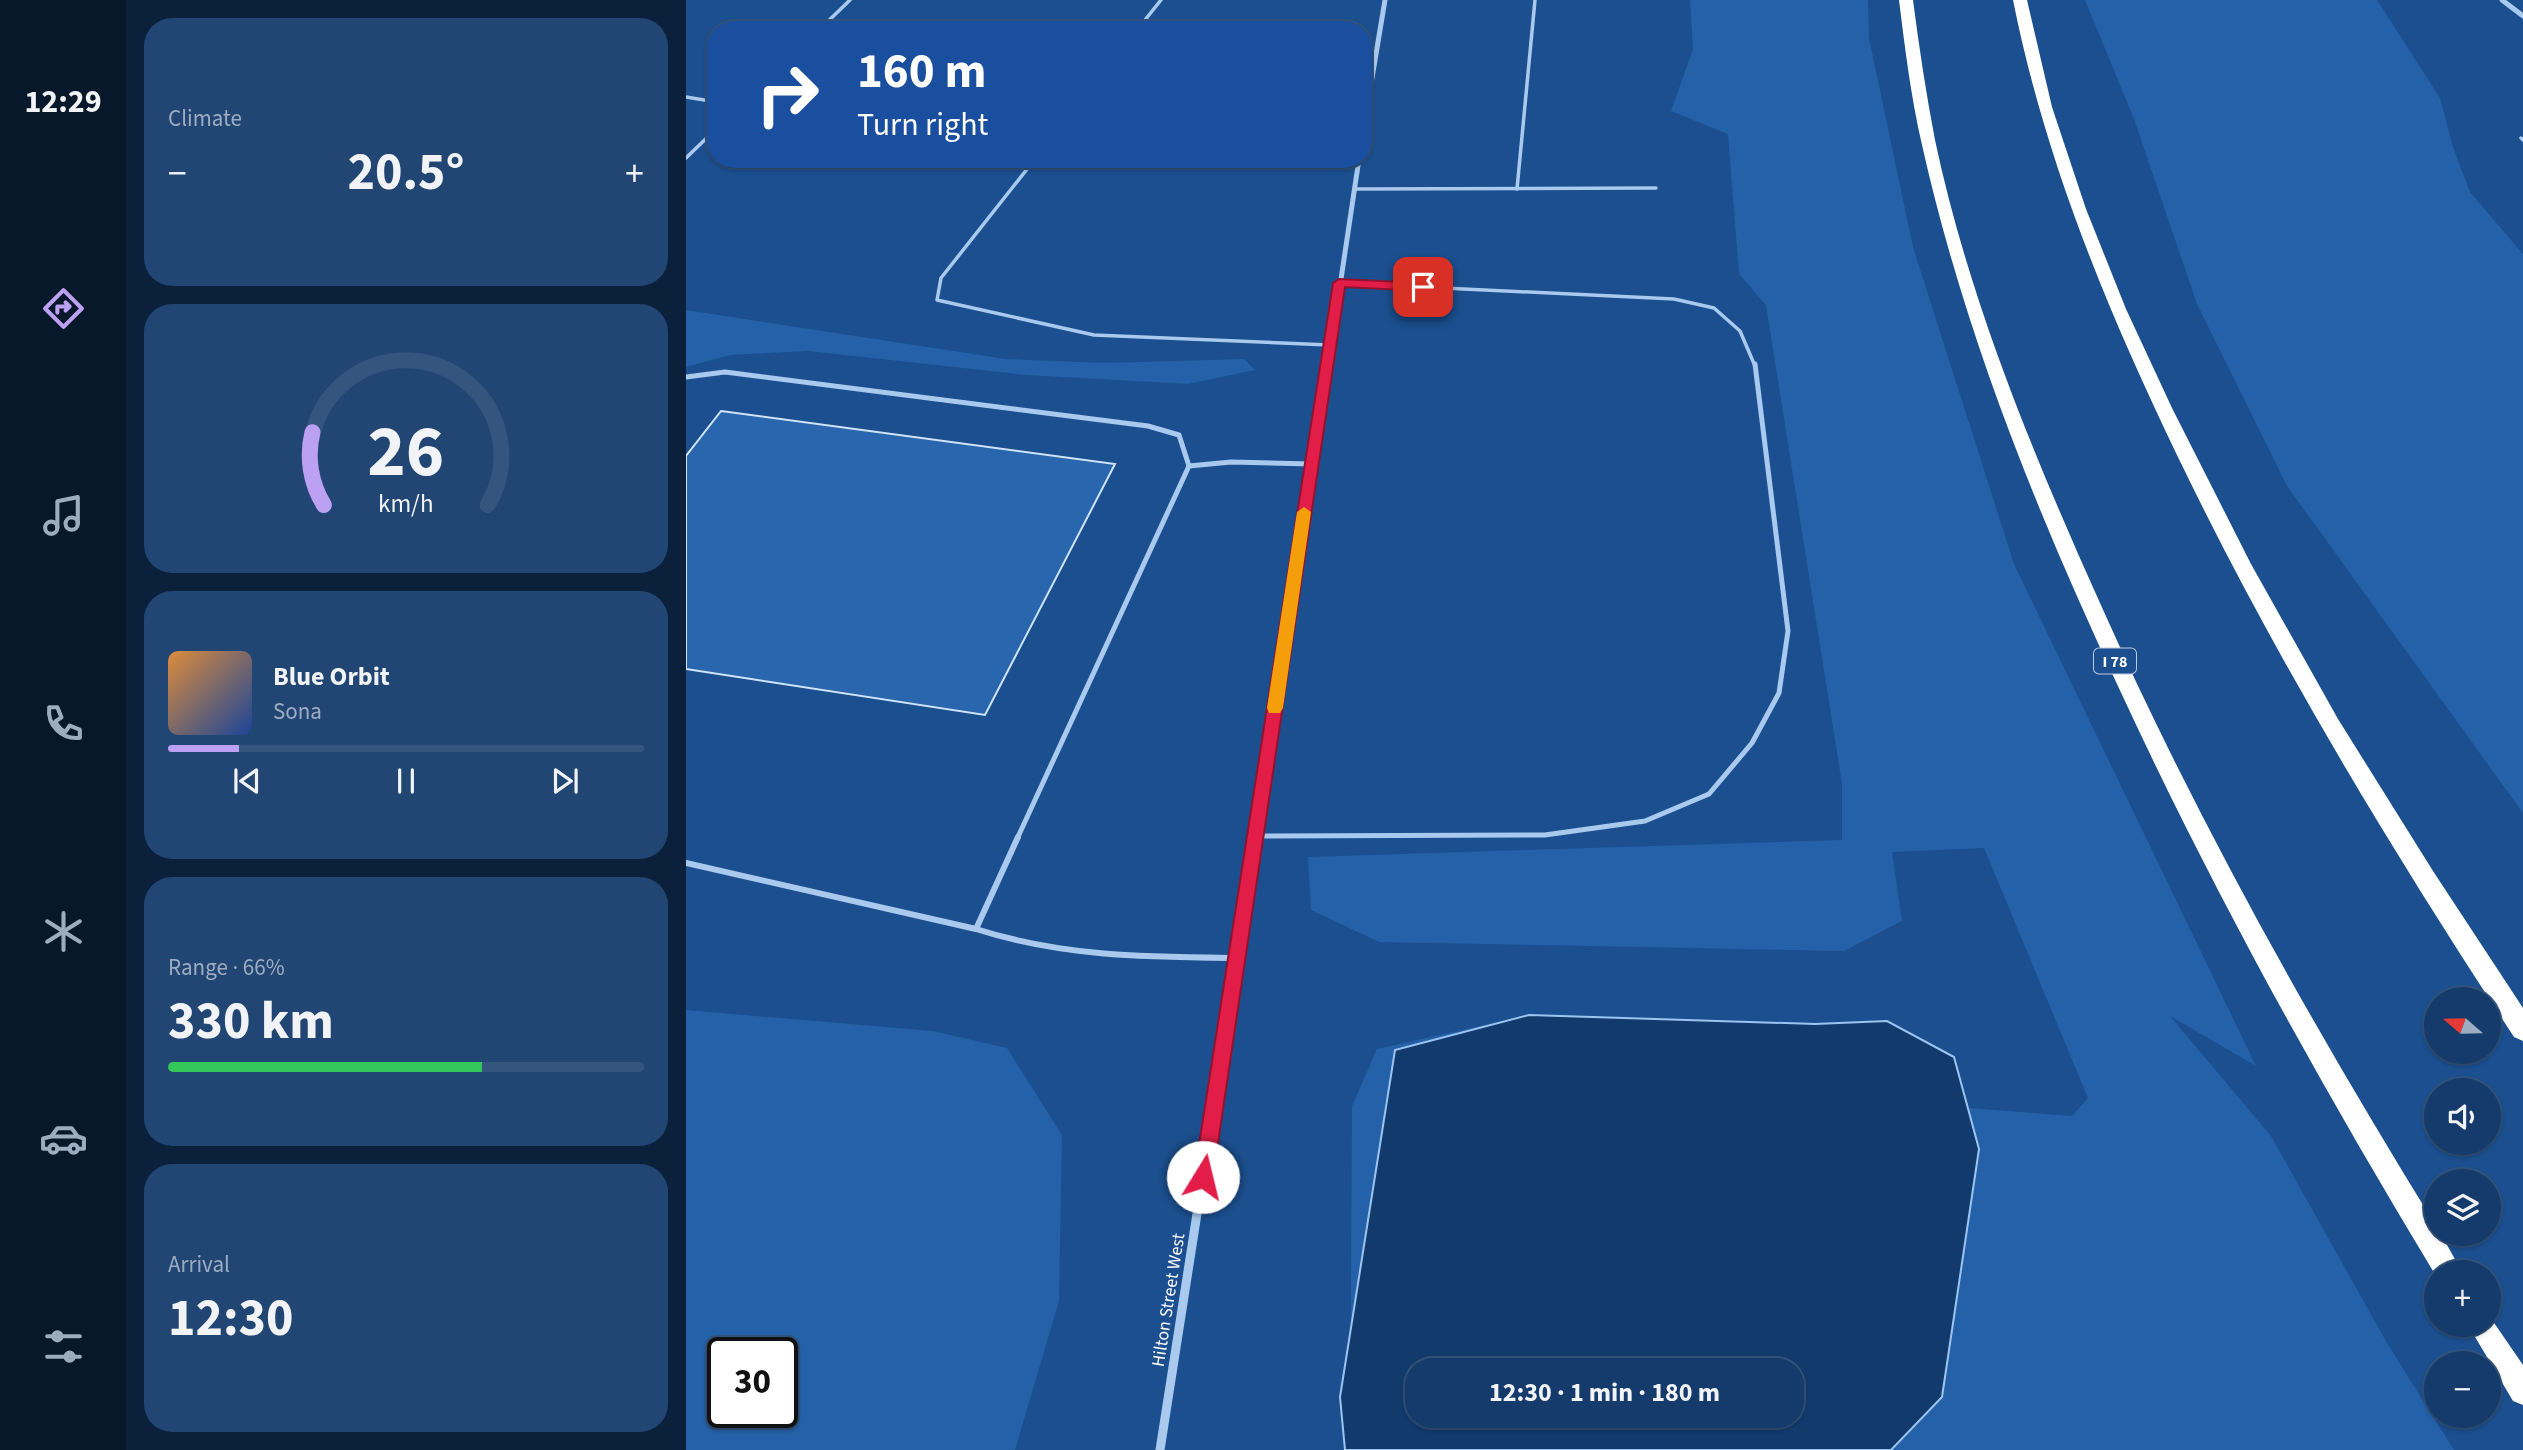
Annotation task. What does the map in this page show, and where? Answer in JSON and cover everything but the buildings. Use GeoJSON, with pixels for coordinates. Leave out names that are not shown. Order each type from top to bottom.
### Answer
{"type":"FeatureCollection","features":[{"type":"Feature","properties":{"kind":"highway","name":"I 78"},"geometry":{"type":"LineString","coordinates":[[1906,0],[1927,132],[1949,229],[1976,318],[2013,421],[2059,532],[2109,649],[2185,802],[2379,1158],[2442,1260]]}},
{"type":"Feature","properties":{"kind":"highway"},"geometry":{"type":"LineString","coordinates":[[2020,0],[2026,34],[2060,163],[2087,240],[2218,521],[2293,660],[2362,779],[2465,943],[2523,1029]]}},
{"type":"Feature","properties":{"kind":"highway"},"geometry":{"type":"LineString","coordinates":[[2489,1337],[2523,1391]]}},
{"type":"Feature","properties":{"kind":"street"},"geometry":{"type":"LineString","coordinates":[[1372,78],[1385,0]]}},
{"type":"Feature","properties":{"kind":"street"},"geometry":{"type":"LineString","coordinates":[[2502,0],[2523,16]]}},
{"type":"Feature","properties":{"kind":"street","name":"Hilton Street West"},"geometry":{"type":"LineString","coordinates":[[1160,1450],[1238,958],[1358,168]]}},
{"type":"Feature","properties":{"kind":"lane"},"geometry":{"type":"LineString","coordinates":[[828,21],[850,0]]}},
{"type":"Feature","properties":{"kind":"lane"},"geometry":{"type":"LineString","coordinates":[[1144,21],[1161,0]]}},
{"type":"Feature","properties":{"kind":"lane"},"geometry":{"type":"LineString","coordinates":[[1517,189],[1535,0]]}},
{"type":"Feature","properties":{"kind":"lane"},"geometry":{"type":"LineString","coordinates":[[686,97],[707,100]]}},
{"type":"Feature","properties":{"kind":"lane"},"geometry":{"type":"LineString","coordinates":[[686,158],[707,138]]}},
{"type":"Feature","properties":{"kind":"lane"},"geometry":{"type":"LineString","coordinates":[[1028,168],[941,278],[937,300],[1030,323],[1094,335],[1179,341],[1329,345]]}},
{"type":"Feature","properties":{"kind":"lane"},"geometry":{"type":"LineString","coordinates":[[1354,189],[1656,188]]}},
{"type":"Feature","properties":{"kind":"lane"},"geometry":{"type":"LineString","coordinates":[[1256,836],[1545,835],[1645,821],[1709,793],[1752,743],[1779,693],[1788,631],[1755,365],[1740,331],[1714,308],[1674,299],[1339,283]]}},
{"type":"Feature","properties":{"kind":"lane"},"geometry":{"type":"LineString","coordinates":[[686,377],[725,372],[1148,426],[1179,435],[1189,466],[976,929]]}},
{"type":"Feature","properties":{"kind":"lane"},"geometry":{"type":"LineString","coordinates":[[1189,466],[1231,462],[1311,464]]}},
{"type":"Feature","properties":{"kind":"lane"},"geometry":{"type":"LineString","coordinates":[[686,863],[976,929],[1017,942],[1111,956],[1238,958]]}},
{"type":"Feature","properties":{"kind":"shaded area"},"geometry":{"type":"Polygon","coordinates":[[[1690,0],[1868,0],[1869,38],[1913,247],[2014,564],[2256,1066],[2170,1016],[2271,1136],[2387,1343],[2424,1402],[2424,1428],[2440,1428],[2454,1450],[1350,1450],[1352,1106],[1377,1049],[1529,1015],[1815,1024],[1887,1021],[1954,1057],[1968,1108],[2072,1116],[2088,1098],[1984,848],[1892,852],[1902,921],[1844,951],[1379,942],[1311,910],[1308,857],[1842,840],[1842,784],[1766,305],[1739,274],[1728,134],[1671,111],[1693,49],[1690,0]]]}},
{"type":"Feature","properties":{"kind":"shaded area"},"geometry":{"type":"Polygon","coordinates":[[[2085,0],[2377,0],[2440,98],[2453,147],[2470,192],[2523,254],[2523,813],[2287,486],[2197,304],[2134,119],[2085,0]]]}},
{"type":"Feature","properties":{"kind":"shaded area"},"geometry":{"type":"Polygon","coordinates":[[[686,310],[1006,359],[1105,363],[1244,359],[1255,370],[1188,384],[1026,375],[808,351],[730,355],[686,367],[686,310]]]}},
{"type":"Feature","properties":{"kind":"shaded area"},"geometry":{"type":"Polygon","coordinates":[[[686,1010],[933,1031],[1007,1048],[1062,1135],[1059,1301],[1015,1450],[686,1450],[686,1010]]]}},
{"type":"Feature","properties":{"kind":"shaded area"},"geometry":{"type":"Polygon","coordinates":[[[1529,1015],[1815,1024],[1887,1021],[1954,1057],[1979,1149],[1942,1397],[1891,1450],[1345,1450],[1340,1397],[1395,1050],[1529,1015]]]}},
{"type":"Feature","properties":{"kind":"slow traffic"},"geometry":{"type":"LineString","coordinates":[[1275,708],[1304,512]]}},
{"type":"Feature","properties":{"kind":"route"},"geometry":{"type":"LineString","coordinates":[[1203,1177],[1339,283],[1423,287]]}}]}
